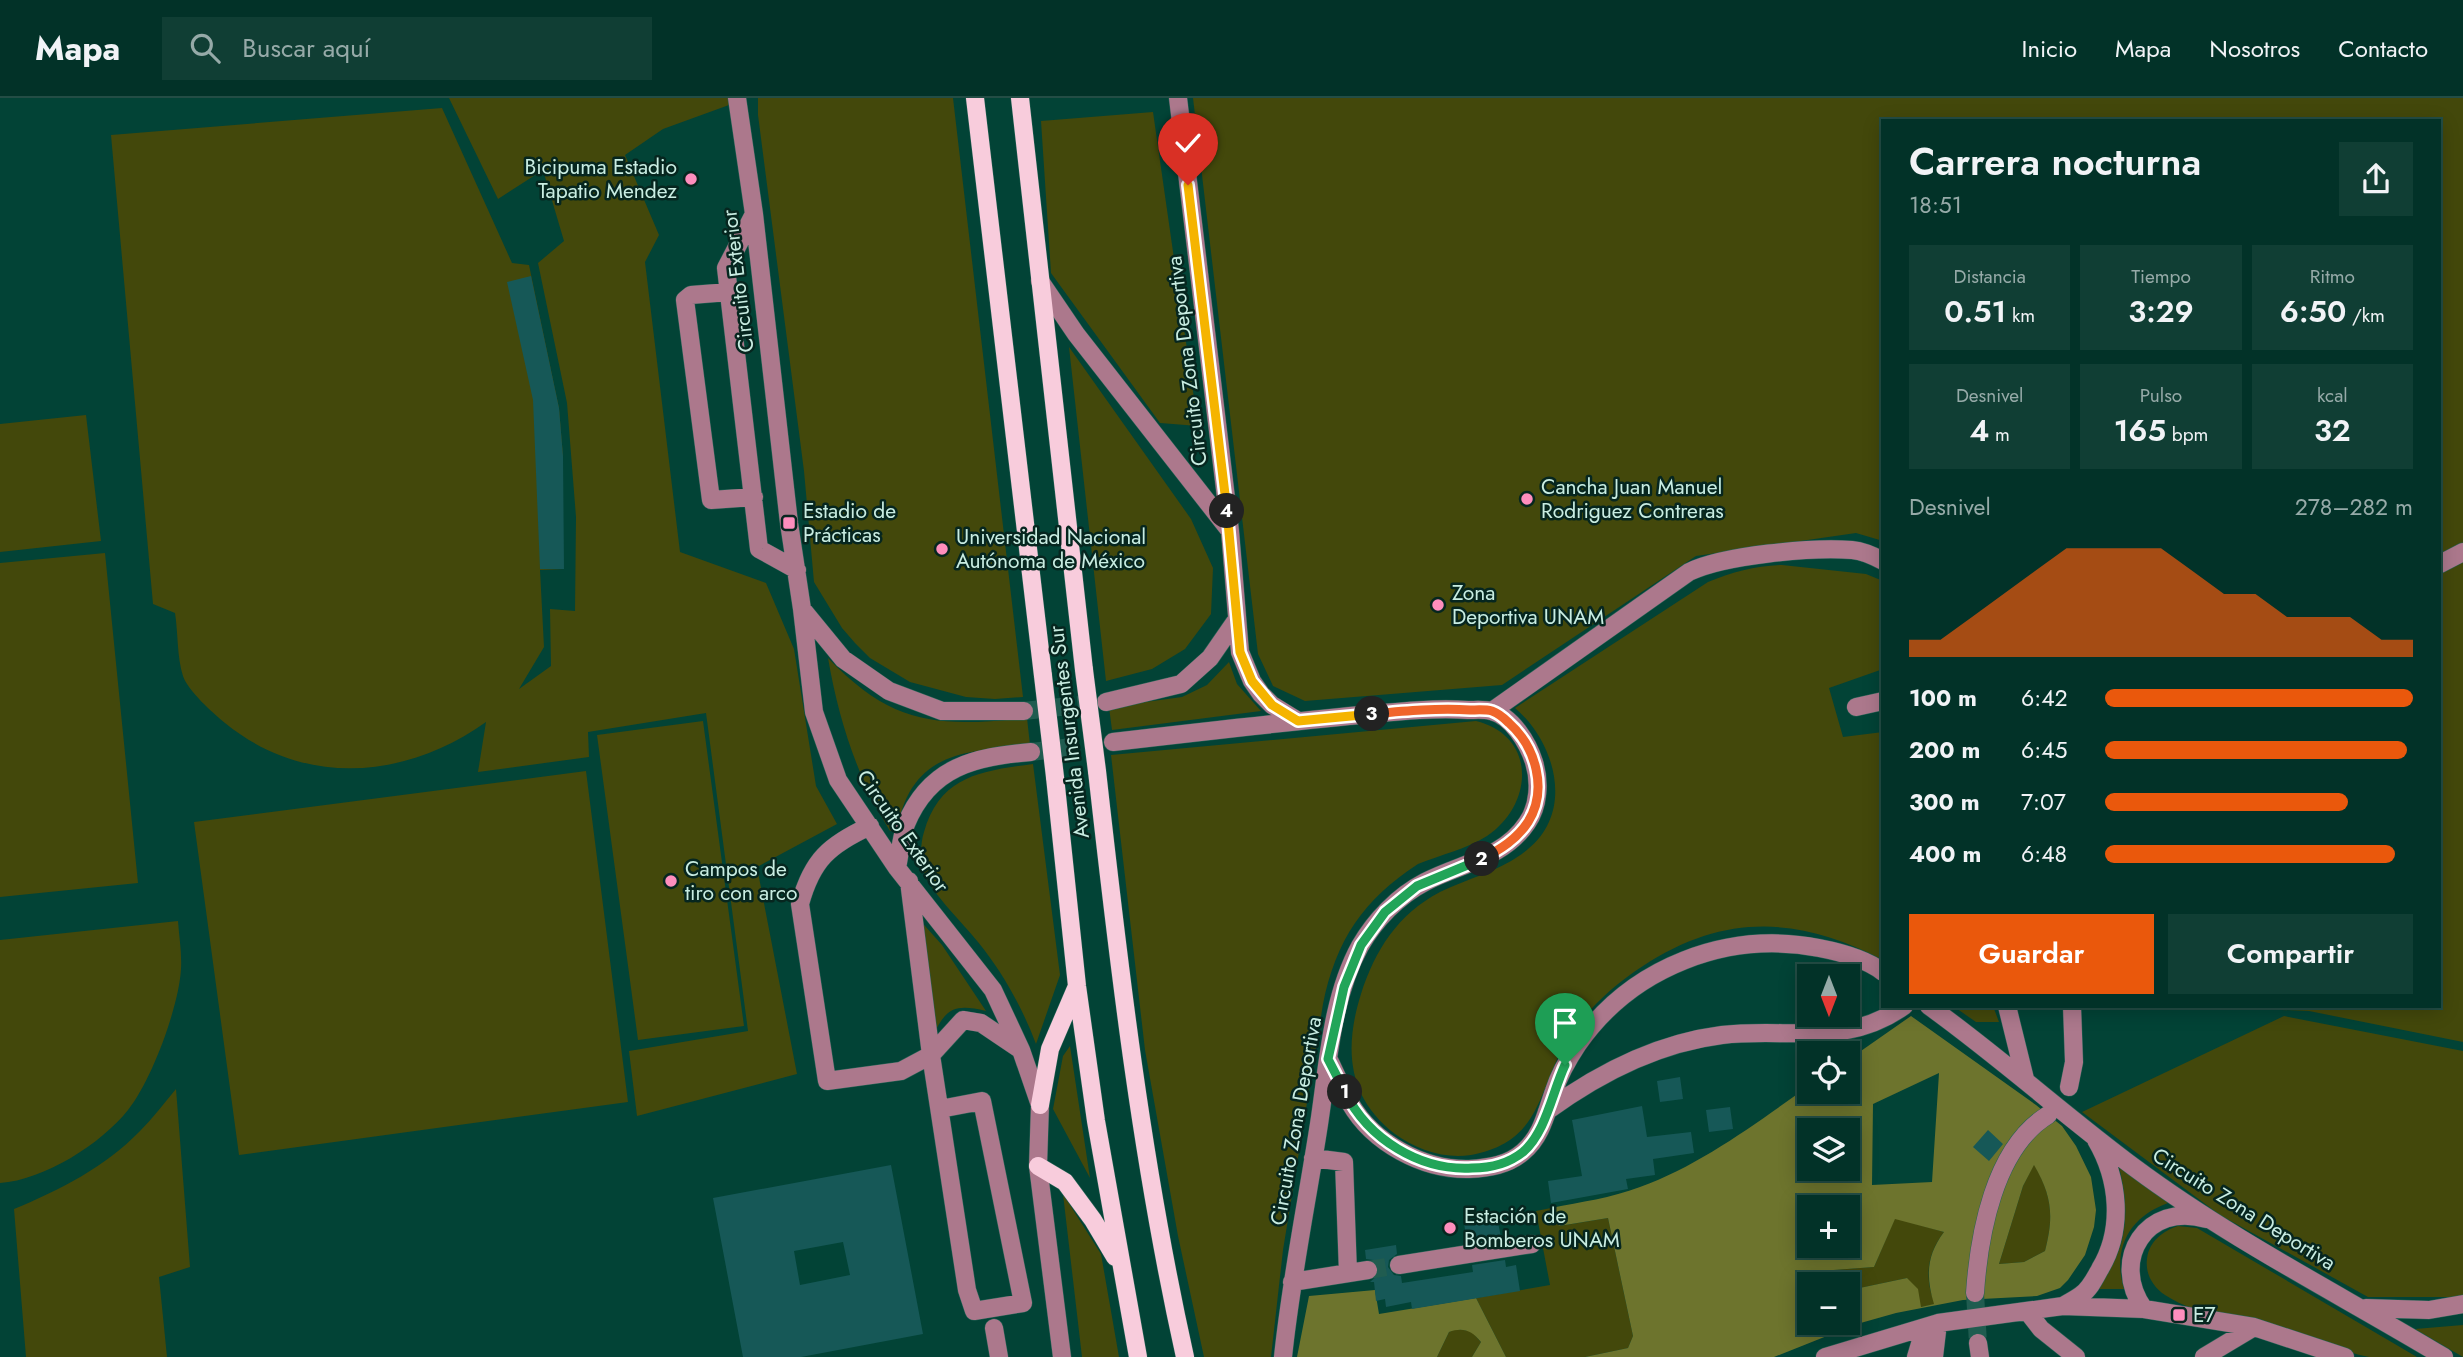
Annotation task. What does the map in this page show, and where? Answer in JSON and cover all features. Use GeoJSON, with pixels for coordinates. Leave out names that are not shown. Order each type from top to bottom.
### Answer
{"type":"FeatureCollection","features":[{"type":"Feature","properties":{"kind":"main road","name":"Avenida Insurgentes Sur"},"geometry":{"type":"LineString","coordinates":[[975,98],[1077,986],[1096,1121],[1138,1357]]}},
{"type":"Feature","properties":{"kind":"main road","name":"Avenida Insurgentes Sur"},"geometry":{"type":"LineString","coordinates":[[1020,98],[1126,1027],[1185,1357]]}},
{"type":"Feature","properties":{"kind":"main road"},"geometry":{"type":"LineString","coordinates":[[1040,1105],[1050,1049],[1077,986]]}},
{"type":"Feature","properties":{"kind":"main road"},"geometry":{"type":"LineString","coordinates":[[1038,1166],[1065,1182],[1093,1220],[1121,1266]]}},
{"type":"Feature","properties":{"kind":"street","name":"Circuito Exterior"},"geometry":{"type":"LineString","coordinates":[[737,98],[754,214],[789,523],[814,712],[838,779],[903,874],[993,990],[1021,1050],[1040,1105],[1038,1166],[1062,1357]]}},
{"type":"Feature","properties":{"kind":"street","name":"Circuito Zona Deportiva"},"geometry":{"type":"LineString","coordinates":[[1178,98],[1230,531],[1240,652],[1252,681],[1272,705],[1298,721]]}},
{"type":"Feature","properties":{"kind":"street"},"geometry":{"type":"LineString","coordinates":[[754,214],[726,268],[758,549],[797,570]]}},
{"type":"Feature","properties":{"kind":"street"},"geometry":{"type":"LineString","coordinates":[[1040,281],[1076,334],[1230,531]]}},
{"type":"Feature","properties":{"kind":"street"},"geometry":{"type":"LineString","coordinates":[[729,292],[691,295],[685,300],[711,500],[754,497]]}},
{"type":"Feature","properties":{"kind":"street"},"geometry":{"type":"LineString","coordinates":[[1114,741],[1430,708],[1492,711],[1701,566],[1723,560],[1800,551],[1852,550],[1881,560]]}},
{"type":"Feature","properties":{"kind":"street"},"geometry":{"type":"LineString","coordinates":[[2441,563],[2463,552]]}},
{"type":"Feature","properties":{"kind":"street"},"geometry":{"type":"LineString","coordinates":[[802,609],[843,659],[888,691],[942,711],[1024,711]]}},
{"type":"Feature","properties":{"kind":"street"},"geometry":{"type":"LineString","coordinates":[[1106,702],[1181,684],[1210,658],[1237,619]]}},
{"type":"Feature","properties":{"kind":"street"},"geometry":{"type":"LineString","coordinates":[[1856,707],[1881,701]]}},
{"type":"Feature","properties":{"kind":"street","name":"Circuito Zona Deportiva"},"geometry":{"type":"LineString","coordinates":[[1283,1357],[1292,1282],[1328,1059],[1351,965],[1373,928],[1400,899],[1417,886],[1498,851],[1515,838],[1529,820],[1537,795],[1536,768],[1531,754],[1515,729],[1492,711]]}},
{"type":"Feature","properties":{"kind":"street"},"geometry":{"type":"LineString","coordinates":[[940,1109],[982,1101],[1023,1303],[974,1311],[967,1290],[903,874],[905,825],[927,788],[955,767],[991,757],[1031,752]]}},
{"type":"Feature","properties":{"kind":"street"},"geometry":{"type":"LineString","coordinates":[[870,827],[841,839],[818,862],[807,881],[800,904],[827,1081],[901,1071],[932,1055],[963,1020],[981,1023],[1021,1050]]}},
{"type":"Feature","properties":{"kind":"street"},"geometry":{"type":"LineString","coordinates":[[1328,1059],[1350,1103],[1382,1138],[1409,1156],[1440,1167],[1487,1168],[1513,1159],[1531,1143],[1544,1123],[1565,1065],[1593,1025],[1629,991],[1672,965],[1722,948],[1776,943],[1829,950],[1881,971]]}},
{"type":"Feature","properties":{"kind":"street"},"geometry":{"type":"LineString","coordinates":[[1547,1111],[1600,1076],[1658,1051],[1720,1036],[1754,1032],[1823,1035],[1840,1033],[1873,1024],[1901,1008]]}},
{"type":"Feature","properties":{"kind":"street","name":"Circuito Zona Deportiva"},"geometry":{"type":"LineString","coordinates":[[1932,1008],[2135,1168],[2215,1223],[2444,1357]]}},
{"type":"Feature","properties":{"kind":"street"},"geometry":{"type":"LineString","coordinates":[[2069,1087],[2074,1071],[2072,1008]]}},
{"type":"Feature","properties":{"kind":"street"},"geometry":{"type":"LineString","coordinates":[[2012,1009],[2032,1085]]}},
{"type":"Feature","properties":{"kind":"street"},"geometry":{"type":"LineString","coordinates":[[1975,1293],[1981,1240],[1999,1179],[2020,1142],[2032,1127],[2048,1115]]}},
{"type":"Feature","properties":{"kind":"street"},"geometry":{"type":"LineString","coordinates":[[2063,1306],[2083,1294],[2094,1280],[2103,1264],[2114,1230],[2115,1190],[2103,1153],[2093,1136]]}},
{"type":"Feature","properties":{"kind":"street"},"geometry":{"type":"LineString","coordinates":[[1313,1158],[1344,1162],[1348,1273]]}},
{"type":"Feature","properties":{"kind":"street"},"geometry":{"type":"LineString","coordinates":[[2144,1308],[2132,1287],[2130,1263],[2133,1251],[2147,1230],[2168,1218],[2180,1215],[2192,1215],[2215,1223]]}},
{"type":"Feature","properties":{"kind":"street"},"geometry":{"type":"LineString","coordinates":[[1399,1265],[1532,1244]]}},
{"type":"Feature","properties":{"kind":"street"},"geometry":{"type":"LineString","coordinates":[[1292,1282],[1368,1270]]}},
{"type":"Feature","properties":{"kind":"street","name":"Circuito Zona Deportiva"},"geometry":{"type":"LineString","coordinates":[[2363,1308],[2429,1310],[2463,1304]]}},
{"type":"Feature","properties":{"kind":"street"},"geometry":{"type":"LineString","coordinates":[[1825,1357],[1939,1324],[2063,1306],[2144,1308],[2254,1327],[2346,1357]]}},
{"type":"Feature","properties":{"kind":"street"},"geometry":{"type":"LineString","coordinates":[[2027,1311],[2040,1329],[2076,1357]]}},
{"type":"Feature","properties":{"kind":"street"},"geometry":{"type":"LineString","coordinates":[[1916,1357],[1939,1324]]}},
{"type":"Feature","properties":{"kind":"street"},"geometry":{"type":"LineString","coordinates":[[1934,1357],[1939,1324]]}},
{"type":"Feature","properties":{"kind":"street"},"geometry":{"type":"LineString","coordinates":[[2204,1357],[2254,1327]]}},
{"type":"Feature","properties":{"kind":"street"},"geometry":{"type":"LineString","coordinates":[[994,1328],[999,1357]]}},
{"type":"Feature","properties":{"kind":"green space"},"geometry":{"type":"Polygon","coordinates":[[[449,98],[728,98],[729,105],[663,129],[625,155],[659,235],[645,262],[680,552],[766,583],[794,649],[816,786],[837,824],[757,867],[797,1074],[637,1116],[629,1051],[748,1031],[706,713],[588,732],[589,757],[478,772],[486,722],[455,741],[423,755],[389,765],[356,768],[322,766],[288,758],[256,744],[208,708],[183,676],[175,613],[153,604],[111,135],[442,108],[512,263],[529,265],[559,408],[563,456],[563,569],[540,570],[544,647],[519,689],[551,666],[550,609],[575,611],[576,517],[567,403],[538,263],[564,241],[543,170],[498,199],[449,98]]]}},
{"type":"Feature","properties":{"kind":"green space"},"geometry":{"type":"Polygon","coordinates":[[[758,98],[953,98],[1023,697],[966,697],[910,682],[870,658],[855,643],[842,628],[814,582],[804,471],[758,98]]]}},
{"type":"Feature","properties":{"kind":"green space","name":"Zona Deportiva UNAM"},"geometry":{"type":"Polygon","coordinates":[[[1193,98],[2463,98],[2463,1042],[2309,1011],[2232,1008],[2441,1008],[2441,119],[1881,119],[1881,540],[1856,533],[1696,556],[1502,685],[1305,701],[1273,686],[1258,654],[1193,98]]]}},
{"type":"Feature","properties":{"kind":"green space"},"geometry":{"type":"Polygon","coordinates":[[[1153,112],[1198,426],[1160,423],[1051,273],[1041,121],[1153,112]]]}},
{"type":"Feature","properties":{"kind":"green space"},"geometry":{"type":"Polygon","coordinates":[[[1069,347],[1191,519],[1213,568],[1211,614],[1185,649],[1152,669],[1106,681],[1069,347]]]}},
{"type":"Feature","properties":{"kind":"green space"},"geometry":{"type":"Polygon","coordinates":[[[86,415],[101,541],[0,552],[0,424],[86,415]]]}},
{"type":"Feature","properties":{"kind":"green space"},"geometry":{"type":"Polygon","coordinates":[[[105,553],[138,883],[0,897],[0,563],[105,553]]]}},
{"type":"Feature","properties":{"kind":"green space"},"geometry":{"type":"Polygon","coordinates":[[[1782,565],[1866,574],[1881,580],[1881,670],[1829,688],[1843,737],[1881,732],[1881,959],[1852,945],[1792,929],[1732,929],[1703,937],[1673,949],[1643,966],[1595,1005],[1560,1052],[1536,1108],[1527,1124],[1514,1137],[1496,1148],[1461,1156],[1441,1154],[1412,1145],[1379,1120],[1359,1088],[1352,1052],[1356,1014],[1373,963],[1400,922],[1440,892],[1518,857],[1543,833],[1551,816],[1555,797],[1554,777],[1541,739],[1515,708],[1708,582],[1744,570],[1782,565]]]}},
{"type":"Feature","properties":{"kind":"green space"},"geometry":{"type":"Polygon","coordinates":[[[828,658],[874,697],[918,717],[968,722],[1027,718],[1030,745],[965,753],[936,765],[912,788],[896,829],[890,831],[868,790],[851,748],[828,658]]]}},
{"type":"Feature","properties":{"kind":"green space"},"geometry":{"type":"Polygon","coordinates":[[[1229,662],[1237,684],[1261,711],[1112,730],[1109,707],[1182,697],[1207,685],[1229,662]]]}},
{"type":"Feature","properties":{"kind":"green space","name":"Campos de tiro con arco"},"geometry":{"type":"Polygon","coordinates":[[[703,721],[744,1026],[638,1040],[597,735],[703,721]]]}},
{"type":"Feature","properties":{"kind":"green space"},"geometry":{"type":"Polygon","coordinates":[[[1476,721],[1496,729],[1510,741],[1519,756],[1522,772],[1514,807],[1503,822],[1479,841],[1418,864],[1399,878],[1367,907],[1344,941],[1323,1004],[1283,1250],[1271,1357],[1204,1357],[1178,1236],[1145,1050],[1111,755],[1476,721]]]}},
{"type":"Feature","properties":{"kind":"green space"},"geometry":{"type":"Polygon","coordinates":[[[1033,764],[1060,975],[1036,1044],[1004,978],[929,883],[923,870],[921,854],[931,813],[940,799],[952,788],[980,774],[1033,764]]]}},
{"type":"Feature","properties":{"kind":"green space"},"geometry":{"type":"Polygon","coordinates":[[[586,771],[628,1102],[239,1155],[194,822],[586,771]]]}},
{"type":"Feature","properties":{"kind":"green space"},"geometry":{"type":"Polygon","coordinates":[[[917,917],[942,945],[986,1011],[967,1008],[953,1010],[943,1019],[933,1036],[917,917]]]}},
{"type":"Feature","properties":{"kind":"green space"},"geometry":{"type":"Polygon","coordinates":[[[178,921],[181,969],[175,1002],[155,1062],[137,1097],[117,1123],[70,1158],[35,1175],[0,1183],[0,940],[178,921]]]}},
{"type":"Feature","properties":{"kind":"green space"},"geometry":{"type":"Polygon","coordinates":[[[1956,1008],[1994,1008],[1999,1022],[1976,1022],[1956,1008]]]}},
{"type":"Feature","properties":{"kind":"green space"},"geometry":{"type":"Polygon","coordinates":[[[1911,1016],[2062,1126],[2076,1146],[2091,1177],[2096,1210],[2094,1227],[2085,1255],[2060,1288],[2037,1296],[1963,1300],[1860,1323],[1860,1288],[1907,1278],[1918,1289],[1921,1307],[1934,1304],[1929,1267],[1934,1250],[1944,1232],[1895,1219],[1874,1267],[1797,1272],[1797,1335],[1829,1335],[1774,1357],[1585,1357],[1628,1348],[1633,1336],[1608,1218],[1559,1226],[1551,1208],[1640,1187],[1685,1167],[1728,1142],[1797,1094],[1797,1104],[1860,1104],[1860,1052],[1911,1016]],[[1939,1073],[1873,1104],[1872,1185],[1932,1182],[1939,1073]],[[2034,1165],[2023,1186],[1999,1264],[2024,1262],[2045,1251],[2050,1227],[2050,1206],[2045,1187],[2034,1165]]]}},
{"type":"Feature","properties":{"kind":"green space"},"geometry":{"type":"Polygon","coordinates":[[[2284,1016],[2463,1051],[2463,1295],[2368,1297],[2220,1215],[2082,1112],[2284,1016]]]}},
{"type":"Feature","properties":{"kind":"green space"},"geometry":{"type":"Polygon","coordinates":[[[1070,1046],[1090,1178],[1053,1109],[1063,1056],[1070,1046]]]}},
{"type":"Feature","properties":{"kind":"green space"},"geometry":{"type":"Polygon","coordinates":[[[176,1089],[190,1267],[159,1277],[167,1357],[26,1357],[14,1209],[65,1185],[112,1156],[145,1126],[176,1089]]]}},
{"type":"Feature","properties":{"kind":"green space"},"geometry":{"type":"Polygon","coordinates":[[[2118,1163],[2168,1203],[2143,1217],[2127,1236],[2120,1261],[2124,1289],[2097,1289],[2115,1259],[2124,1229],[2125,1198],[2118,1163]]]}},
{"type":"Feature","properties":{"kind":"green space"},"geometry":{"type":"Polygon","coordinates":[[[2034,1164],[2045,1186],[2050,1206],[2050,1227],[2045,1251],[2024,1262],[1999,1264],[2023,1186],[2034,1164]]]}},
{"type":"Feature","properties":{"kind":"green space"},"geometry":{"type":"Polygon","coordinates":[[[1063,1194],[1101,1254],[1119,1357],[1082,1357],[1063,1194]]]}},
{"type":"Feature","properties":{"kind":"green space"},"geometry":{"type":"Polygon","coordinates":[[[1551,1208],[1560,1226],[1608,1218],[1633,1336],[1628,1348],[1585,1357],[1506,1357],[1476,1298],[1550,1285],[1536,1211],[1551,1208]]]}},
{"type":"Feature","properties":{"kind":"green space"},"geometry":{"type":"Polygon","coordinates":[[[1895,1218],[1944,1232],[1934,1249],[1929,1266],[1929,1285],[1935,1304],[1921,1307],[1907,1278],[1860,1288],[1860,1272],[1819,1271],[1874,1267],[1895,1218]]]}},
{"type":"Feature","properties":{"kind":"green space"},"geometry":{"type":"Polygon","coordinates":[[[2178,1226],[2197,1228],[2417,1357],[2359,1355],[2288,1329],[2209,1313],[2179,1303],[2157,1288],[2151,1280],[2147,1265],[2148,1253],[2154,1242],[2162,1234],[2178,1226]]]}},
{"type":"Feature","properties":{"kind":"green space"},"geometry":{"type":"Polygon","coordinates":[[[1375,1290],[1379,1314],[1476,1298],[1506,1357],[1472,1357],[1481,1342],[1470,1332],[1458,1330],[1449,1332],[1437,1357],[1297,1357],[1309,1296],[1375,1290]]]}},
{"type":"Feature","properties":{"kind":"green space"},"geometry":{"type":"Polygon","coordinates":[[[2463,1325],[2463,1357],[2415,1329],[2463,1325]]]}},
{"type":"Feature","properties":{"kind":"green space"},"geometry":{"type":"Polygon","coordinates":[[[1456,1329],[1471,1331],[1481,1342],[1472,1357],[1437,1357],[1449,1332],[1456,1329]]]}},
{"type":"Feature","properties":{"kind":"building"},"geometry":{"type":"Polygon","coordinates":[[[531,276],[559,408],[563,456],[564,569],[540,569],[533,400],[507,282],[531,276]]]}},
{"type":"Feature","properties":{"kind":"building"},"geometry":{"type":"Polygon","coordinates":[[[1680,1077],[1683,1099],[1660,1102],[1657,1081],[1680,1077]]]}},
{"type":"Feature","properties":{"kind":"building"},"geometry":{"type":"Polygon","coordinates":[[[1642,1106],[1647,1137],[1691,1132],[1694,1153],[1653,1159],[1655,1175],[1626,1179],[1628,1189],[1551,1203],[1548,1181],[1582,1176],[1572,1120],[1642,1106]]]}},
{"type":"Feature","properties":{"kind":"building"},"geometry":{"type":"Polygon","coordinates":[[[1730,1107],[1733,1129],[1709,1132],[1706,1110],[1730,1107]]]}},
{"type":"Feature","properties":{"kind":"building"},"geometry":{"type":"Polygon","coordinates":[[[1988,1130],[2003,1144],[1989,1161],[1973,1147],[1988,1130]]]}},
{"type":"Feature","properties":{"kind":"building"},"geometry":{"type":"Polygon","coordinates":[[[891,1165],[923,1334],[801,1357],[743,1357],[713,1198],[891,1165]],[[843,1242],[794,1251],[800,1285],[850,1275],[843,1242]]]}},
{"type":"Feature","properties":{"kind":"building"},"geometry":{"type":"Polygon","coordinates":[[[1497,1218],[1501,1237],[1467,1243],[1464,1223],[1497,1218]]]}},
{"type":"Feature","properties":{"kind":"building"},"geometry":{"type":"Polygon","coordinates":[[[1396,1245],[1397,1254],[1389,1260],[1388,1267],[1394,1275],[1401,1276],[1402,1283],[1473,1272],[1472,1265],[1505,1260],[1506,1267],[1516,1265],[1520,1291],[1412,1309],[1411,1302],[1386,1307],[1385,1299],[1376,1301],[1374,1282],[1370,1282],[1378,1275],[1379,1268],[1373,1260],[1366,1259],[1365,1250],[1396,1245]]]}},
{"type":"Feature","properties":{"kind":"tunnel"},"geometry":{"type":"LineString","coordinates":[[1024,711],[1106,702]]}},
{"type":"Feature","properties":{"kind":"tunnel"},"geometry":{"type":"LineString","coordinates":[[1031,752],[1113,742]]}},
{"type":"Feature","properties":{"kind":"tunnel"},"geometry":{"type":"LineString","coordinates":[[1368,1270],[1399,1265]]}},
{"type":"Feature","properties":{"kind":"tunnel"},"geometry":{"type":"LineString","coordinates":[[1975,1293],[1978,1343]]}},
{"type":"Feature","properties":{"kind":"place","name":"Bicipuma Estadio Tapatio Mendez"},"geometry":{"type":"Point","coordinates":[691,179]}},
{"type":"Feature","properties":{"kind":"place","name":"Cancha Juan Manuel Rodriguez Contreras"},"geometry":{"type":"Point","coordinates":[1527,499]}},
{"type":"Feature","properties":{"kind":"place","name":"Estadio de Prácticas"},"geometry":{"type":"Point","coordinates":[789,523]}},
{"type":"Feature","properties":{"kind":"place","name":"Universidad Nacional Autónoma de México"},"geometry":{"type":"Point","coordinates":[942,549]}},
{"type":"Feature","properties":{"kind":"place","name":"Zona Deportiva UNAM"},"geometry":{"type":"Point","coordinates":[1438,605]}},
{"type":"Feature","properties":{"kind":"place","name":"Campos de tiro con arco"},"geometry":{"type":"Point","coordinates":[671,881]}},
{"type":"Feature","properties":{"kind":"place","name":"Estación de Bomberos UNAM"},"geometry":{"type":"Point","coordinates":[1450,1228]}},
{"type":"Feature","properties":{"kind":"place","name":"E7"},"geometry":{"type":"Point","coordinates":[2179,1315]}},
{"type":"Feature","properties":{"kind":"route"},"geometry":{"type":"LineString","coordinates":[[1188,185],[1230,531],[1240,652],[1252,681],[1272,705],[1298,721],[1430,708],[1492,711],[1504,719],[1524,740],[1536,768],[1537,795],[1534,808],[1529,820],[1515,838],[1481,860],[1425,882],[1385,912],[1373,928],[1351,965],[1328,1059],[1350,1103],[1382,1138],[1409,1156],[1440,1167],[1455,1169],[1500,1165],[1523,1152],[1544,1123],[1565,1065]]}}]}
